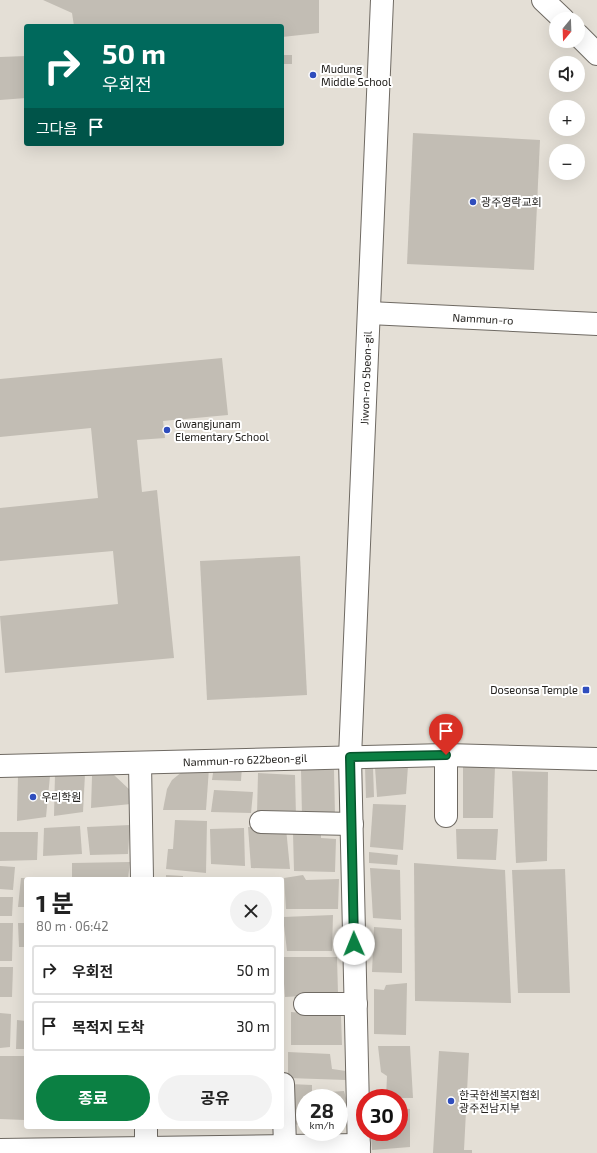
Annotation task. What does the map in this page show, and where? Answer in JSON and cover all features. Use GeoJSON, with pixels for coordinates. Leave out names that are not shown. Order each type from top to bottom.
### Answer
{"type":"FeatureCollection","features":[{"type":"Feature","properties":{"kind":"street","name":"Jiwon-ro 5beon-gil"},"geometry":{"type":"LineString","coordinates":[[350,757],[382,0]]}},
{"type":"Feature","properties":{"kind":"street"},"geometry":{"type":"LineString","coordinates":[[543,0],[556,12]]}},
{"type":"Feature","properties":{"kind":"street"},"geometry":{"type":"LineString","coordinates":[[585,42],[597,54]]}},
{"type":"Feature","properties":{"kind":"street","name":"Nammun-ro"},"geometry":{"type":"LineString","coordinates":[[369,313],[597,324]]}},
{"type":"Feature","properties":{"kind":"street"},"geometry":{"type":"LineString","coordinates":[[446,755],[446,816]]}},
{"type":"Feature","properties":{"kind":"street","name":"Nammun-ro 622beon-gil"},"geometry":{"type":"LineString","coordinates":[[0,766],[446,755],[597,759]]}},
{"type":"Feature","properties":{"kind":"street"},"geometry":{"type":"LineString","coordinates":[[0,1150],[146,1143],[359,1149],[350,757]]}},
{"type":"Feature","properties":{"kind":"street"},"geometry":{"type":"LineString","coordinates":[[140,763],[142,877]]}},
{"type":"Feature","properties":{"kind":"street"},"geometry":{"type":"LineString","coordinates":[[261,822],[352,824]]}},
{"type":"Feature","properties":{"kind":"street"},"geometry":{"type":"LineString","coordinates":[[304,1004],[356,1004]]}},
{"type":"Feature","properties":{"kind":"street"},"geometry":{"type":"LineString","coordinates":[[284,1115],[285,1146]]}},
{"type":"Feature","properties":{"kind":"building"},"geometry":{"type":"Polygon","coordinates":[[[43,0],[319,0],[319,33],[284,37],[284,24],[74,24],[72,13],[43,0]]]}},
{"type":"Feature","properties":{"kind":"building"},"geometry":{"type":"Polygon","coordinates":[[[284,55],[292,55],[292,64],[284,64],[284,55]]]}},
{"type":"Feature","properties":{"kind":"building"},"geometry":{"type":"Polygon","coordinates":[[[24,56],[24,98],[0,100],[0,57],[24,56]]]}},
{"type":"Feature","properties":{"kind":"building","name":"광주영락교회"},"geometry":{"type":"Polygon","coordinates":[[[413,133],[540,140],[534,270],[407,264],[413,133]]]}},
{"type":"Feature","properties":{"kind":"building"},"geometry":{"type":"Polygon","coordinates":[[[222,358],[228,415],[163,421],[165,438],[137,440],[142,492],[157,490],[174,658],[5,673],[0,616],[118,604],[113,551],[0,561],[0,508],[98,498],[91,428],[0,437],[0,379],[222,358]]]}},
{"type":"Feature","properties":{"kind":"building"},"geometry":{"type":"Polygon","coordinates":[[[300,556],[307,695],[207,700],[200,561],[300,556]]]}},
{"type":"Feature","properties":{"kind":"building"},"geometry":{"type":"Polygon","coordinates":[[[214,766],[242,766],[241,781],[212,780],[214,766]]]}},
{"type":"Feature","properties":{"kind":"building"},"geometry":{"type":"Polygon","coordinates":[[[408,766],[406,794],[377,797],[375,767],[408,766]]]}},
{"type":"Feature","properties":{"kind":"building"},"geometry":{"type":"Polygon","coordinates":[[[365,767],[373,767],[374,797],[366,798],[365,767]]]}},
{"type":"Feature","properties":{"kind":"building"},"geometry":{"type":"Polygon","coordinates":[[[463,767],[495,767],[493,818],[463,818],[463,767]]]}},
{"type":"Feature","properties":{"kind":"building"},"geometry":{"type":"Polygon","coordinates":[[[209,768],[206,810],[163,810],[167,789],[172,780],[183,771],[209,768]]]}},
{"type":"Feature","properties":{"kind":"building"},"geometry":{"type":"Polygon","coordinates":[[[301,769],[334,770],[335,816],[302,817],[301,769]]]}},
{"type":"Feature","properties":{"kind":"building"},"geometry":{"type":"Polygon","coordinates":[[[512,771],[548,772],[547,861],[516,863],[512,771]]]}},
{"type":"Feature","properties":{"kind":"building"},"geometry":{"type":"Polygon","coordinates":[[[258,773],[295,775],[296,817],[257,814],[258,773]]]}},
{"type":"Feature","properties":{"kind":"building"},"geometry":{"type":"Polygon","coordinates":[[[55,774],[85,774],[83,812],[54,816],[55,774]]]}},
{"type":"Feature","properties":{"kind":"building","name":"우리학원"},"geometry":{"type":"Polygon","coordinates":[[[18,775],[50,776],[46,817],[17,821],[18,775]]]}},
{"type":"Feature","properties":{"kind":"building"},"geometry":{"type":"Polygon","coordinates":[[[114,775],[132,792],[131,804],[91,808],[92,776],[114,775]]]}},
{"type":"Feature","properties":{"kind":"building"},"geometry":{"type":"Polygon","coordinates":[[[214,790],[253,792],[251,813],[211,812],[214,790]]]}},
{"type":"Feature","properties":{"kind":"building"},"geometry":{"type":"Polygon","coordinates":[[[373,804],[406,805],[403,850],[370,847],[373,804]]]}},
{"type":"Feature","properties":{"kind":"building"},"geometry":{"type":"Polygon","coordinates":[[[175,820],[207,821],[206,873],[166,869],[168,849],[173,849],[175,820]]]}},
{"type":"Feature","properties":{"kind":"building"},"geometry":{"type":"Polygon","coordinates":[[[130,825],[128,854],[90,855],[87,827],[130,825]]]}},
{"type":"Feature","properties":{"kind":"building"},"geometry":{"type":"Polygon","coordinates":[[[80,826],[82,854],[43,856],[44,828],[80,826]]]}},
{"type":"Feature","properties":{"kind":"building"},"geometry":{"type":"Polygon","coordinates":[[[248,827],[286,828],[290,869],[251,868],[248,827]]]}},
{"type":"Feature","properties":{"kind":"building"},"geometry":{"type":"Polygon","coordinates":[[[244,828],[245,866],[211,864],[210,829],[244,828]]]}},
{"type":"Feature","properties":{"kind":"building"},"geometry":{"type":"Polygon","coordinates":[[[456,829],[498,829],[496,860],[457,859],[456,829]]]}},
{"type":"Feature","properties":{"kind":"building"},"geometry":{"type":"Polygon","coordinates":[[[321,831],[321,838],[336,839],[335,872],[294,871],[293,833],[321,831]]]}},
{"type":"Feature","properties":{"kind":"building"},"geometry":{"type":"Polygon","coordinates":[[[0,832],[38,832],[37,860],[0,861],[0,832]]]}},
{"type":"Feature","properties":{"kind":"building"},"geometry":{"type":"Polygon","coordinates":[[[369,852],[398,855],[397,865],[369,863],[369,852]]]}},
{"type":"Feature","properties":{"kind":"building"},"geometry":{"type":"Polygon","coordinates":[[[130,862],[128,877],[72,877],[72,863],[130,862]]]}},
{"type":"Feature","properties":{"kind":"building"},"geometry":{"type":"Polygon","coordinates":[[[414,863],[505,870],[511,1003],[415,1001],[414,863]]]}},
{"type":"Feature","properties":{"kind":"building"},"geometry":{"type":"Polygon","coordinates":[[[0,866],[15,867],[13,890],[0,889],[0,866]]]}},
{"type":"Feature","properties":{"kind":"building"},"geometry":{"type":"Polygon","coordinates":[[[370,868],[400,870],[401,920],[373,918],[370,868]]]}},
{"type":"Feature","properties":{"kind":"building"},"geometry":{"type":"Polygon","coordinates":[[[565,869],[570,993],[518,993],[512,870],[565,869]]]}},
{"type":"Feature","properties":{"kind":"building"},"geometry":{"type":"Polygon","coordinates":[[[166,875],[183,876],[183,877],[166,877],[166,875]]]}},
{"type":"Feature","properties":{"kind":"building"},"geometry":{"type":"Polygon","coordinates":[[[303,875],[306,880],[339,879],[338,909],[286,909],[284,878],[303,875]]]}},
{"type":"Feature","properties":{"kind":"building"},"geometry":{"type":"Polygon","coordinates":[[[21,878],[24,878],[24,907],[18,907],[21,878]]]}},
{"type":"Feature","properties":{"kind":"building"},"geometry":{"type":"Polygon","coordinates":[[[0,897],[13,897],[12,916],[0,916],[0,897]]]}},
{"type":"Feature","properties":{"kind":"building"},"geometry":{"type":"Polygon","coordinates":[[[333,915],[332,951],[287,951],[284,917],[333,915]]]}},
{"type":"Feature","properties":{"kind":"building"},"geometry":{"type":"Polygon","coordinates":[[[0,923],[13,923],[12,961],[0,961],[0,923]]]}},
{"type":"Feature","properties":{"kind":"building"},"geometry":{"type":"Polygon","coordinates":[[[18,923],[24,923],[24,947],[19,947],[18,923]]]}},
{"type":"Feature","properties":{"kind":"building"},"geometry":{"type":"Polygon","coordinates":[[[374,927],[402,929],[402,973],[372,972],[374,927]]]}},
{"type":"Feature","properties":{"kind":"building"},"geometry":{"type":"Polygon","coordinates":[[[284,957],[337,957],[338,994],[285,997],[284,957]]]}},
{"type":"Feature","properties":{"kind":"building"},"geometry":{"type":"Polygon","coordinates":[[[0,967],[13,967],[12,997],[0,997],[0,967]]]}},
{"type":"Feature","properties":{"kind":"building"},"geometry":{"type":"Polygon","coordinates":[[[407,983],[406,1035],[374,1034],[374,989],[384,990],[386,985],[407,983]]]}},
{"type":"Feature","properties":{"kind":"building"},"geometry":{"type":"Polygon","coordinates":[[[291,1012],[341,1016],[342,1045],[291,1045],[291,1012]]]}},
{"type":"Feature","properties":{"kind":"building"},"geometry":{"type":"Polygon","coordinates":[[[0,1013],[11,1014],[10,1047],[0,1048],[0,1013]]]}},
{"type":"Feature","properties":{"kind":"building"},"geometry":{"type":"Polygon","coordinates":[[[17,1020],[24,1021],[24,1049],[16,1049],[17,1020]]]}},
{"type":"Feature","properties":{"kind":"building"},"geometry":{"type":"Polygon","coordinates":[[[378,1046],[410,1046],[413,1098],[408,1098],[408,1089],[386,1089],[387,1076],[381,1072],[378,1046]]]}},
{"type":"Feature","properties":{"kind":"building","name":"한국한센복지협회 광주전남지부"},"geometry":{"type":"Polygon","coordinates":[[[439,1051],[469,1053],[464,1150],[472,1150],[472,1153],[433,1153],[439,1051]]]}},
{"type":"Feature","properties":{"kind":"building"},"geometry":{"type":"Polygon","coordinates":[[[288,1052],[330,1054],[332,1069],[346,1071],[346,1080],[288,1078],[288,1052]]]}},
{"type":"Feature","properties":{"kind":"building"},"geometry":{"type":"Polygon","coordinates":[[[0,1056],[24,1056],[24,1120],[0,1119],[0,1056]]]}},
{"type":"Feature","properties":{"kind":"building"},"geometry":{"type":"Polygon","coordinates":[[[290,1084],[312,1085],[312,1089],[296,1089],[296,1125],[289,1125],[290,1084]]]}},
{"type":"Feature","properties":{"kind":"building"},"geometry":{"type":"Polygon","coordinates":[[[408,1109],[410,1109],[410,1147],[372,1150],[371,1141],[408,1141],[408,1109]]]}},
{"type":"Feature","properties":{"kind":"place","name":"Mudung Middle School"},"geometry":{"type":"Point","coordinates":[313,75]}},
{"type":"Feature","properties":{"kind":"place","name":"광주영락교회"},"geometry":{"type":"Point","coordinates":[473,202]}},
{"type":"Feature","properties":{"kind":"place","name":"Gwangjunam Elementary School"},"geometry":{"type":"Point","coordinates":[167,430]}},
{"type":"Feature","properties":{"kind":"place","name":"Doseonsa Temple"},"geometry":{"type":"Point","coordinates":[586,690]}},
{"type":"Feature","properties":{"kind":"place","name":"우리학원"},"geometry":{"type":"Point","coordinates":[33,797]}},
{"type":"Feature","properties":{"kind":"place","name":"한국한센복지협회 광주전남지부"},"geometry":{"type":"Point","coordinates":[451,1101]}},
{"type":"Feature","properties":{"kind":"route"},"geometry":{"type":"LineString","coordinates":[[354,944],[350,757],[446,755]]}}]}
